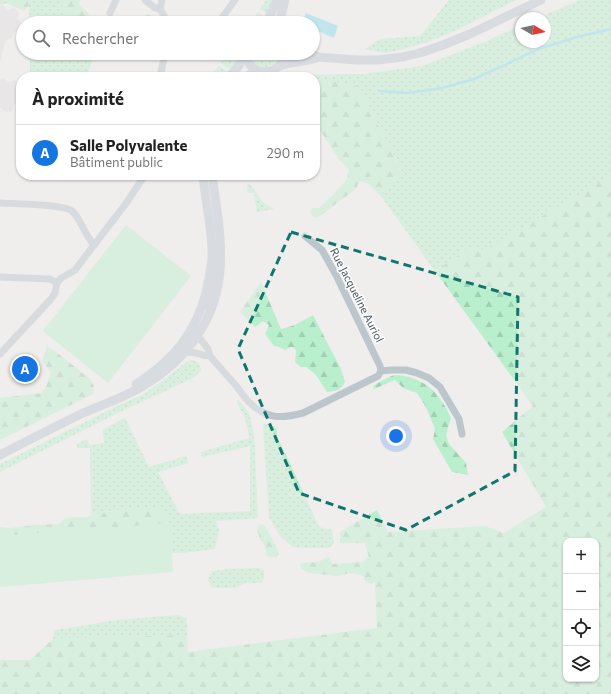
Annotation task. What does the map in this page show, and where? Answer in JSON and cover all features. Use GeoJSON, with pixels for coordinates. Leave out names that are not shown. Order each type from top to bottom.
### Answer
{"type":"FeatureCollection","features":[{"type":"Feature","properties":{"kind":"main road"},"geometry":{"type":"LineString","coordinates":[[270,16],[277,0]]}},
{"type":"Feature","properties":{"kind":"main road"},"geometry":{"type":"LineString","coordinates":[[281,16],[284,0]]}},
{"type":"Feature","properties":{"kind":"main road"},"geometry":{"type":"LineString","coordinates":[[320,56],[356,60],[378,60],[416,54],[443,45],[541,0]]}},
{"type":"Feature","properties":{"kind":"main road"},"geometry":{"type":"LineString","coordinates":[[234,72],[242,60]]}},
{"type":"Feature","properties":{"kind":"main road"},"geometry":{"type":"LineString","coordinates":[[246,60],[252,68],[258,71],[270,72],[286,64],[311,60]]}},
{"type":"Feature","properties":{"kind":"main road"},"geometry":{"type":"LineString","coordinates":[[280,66],[283,60]]}},
{"type":"Feature","properties":{"kind":"main road"},"geometry":{"type":"LineString","coordinates":[[93,409],[149,375],[173,354],[192,329],[204,303],[208,287],[212,256],[211,235],[204,180]]}},
{"type":"Feature","properties":{"kind":"main road"},"geometry":{"type":"LineString","coordinates":[[0,454],[93,409],[112,402],[151,382],[184,353],[194,348],[212,307],[220,272],[221,249],[213,180]]}},
{"type":"Feature","properties":{"kind":"street"},"geometry":{"type":"LineString","coordinates":[[110,13],[116,0]]}},
{"type":"Feature","properties":{"kind":"street"},"geometry":{"type":"LineString","coordinates":[[145,0],[155,8],[160,9]]}},
{"type":"Feature","properties":{"kind":"street"},"geometry":{"type":"LineString","coordinates":[[162,0],[160,9],[164,16]]}},
{"type":"Feature","properties":{"kind":"street"},"geometry":{"type":"LineString","coordinates":[[223,16],[233,3]]}},
{"type":"Feature","properties":{"kind":"street"},"geometry":{"type":"LineString","coordinates":[[161,72],[164,60]]}},
{"type":"Feature","properties":{"kind":"street"},"geometry":{"type":"LineString","coordinates":[[0,354],[52,299],[57,283],[61,278],[75,270],[127,202],[142,180]]}},
{"type":"Feature","properties":{"kind":"street"},"geometry":{"type":"LineString","coordinates":[[0,203],[52,206],[65,208],[72,211],[94,245]]}},
{"type":"Feature","properties":{"kind":"street","name":"Rue Jacqueline Auriol"},"geometry":{"type":"LineString","coordinates":[[305,236],[322,250],[340,282],[381,371]]}},
{"type":"Feature","properties":{"kind":"street"},"geometry":{"type":"LineString","coordinates":[[210,356],[204,356],[194,348],[191,340],[204,317],[212,290],[216,269],[212,256]]}},
{"type":"Feature","properties":{"kind":"street"},"geometry":{"type":"LineString","coordinates":[[0,277],[50,279],[57,283]]}},
{"type":"Feature","properties":{"kind":"street"},"geometry":{"type":"LineString","coordinates":[[198,336],[208,349],[210,356],[249,401],[261,412],[283,417],[292,416],[304,412],[378,376],[381,371],[406,370],[429,378],[440,387],[459,419],[462,434]]}},
{"type":"Feature","properties":{"kind":"highlighted area"},"geometry":{"type":"Polygon","coordinates":[[[291,232],[518,297],[515,471],[406,530],[299,493],[238,349],[291,232]]]}},
{"type":"Feature","properties":{"kind":"shaded area"},"geometry":{"type":"Polygon","coordinates":[[[3,5],[8,10],[14,8],[19,12],[18,16],[16,16],[16,31],[14,32],[12,38],[6,40],[0,62],[0,6],[3,5]]]}},
{"type":"Feature","properties":{"kind":"shaded area"},"geometry":{"type":"Polygon","coordinates":[[[4,78],[8,82],[14,80],[16,82],[16,104],[14,104],[12,111],[6,112],[0,108],[0,79],[4,78]]]}},
{"type":"Feature","properties":{"kind":"green space"},"geometry":{"type":"Polygon","coordinates":[[[0,0],[29,0],[29,5],[24,11],[6,3],[0,5],[0,0]]]}},
{"type":"Feature","properties":{"kind":"green space"},"geometry":{"type":"Polygon","coordinates":[[[29,0],[58,0],[62,5],[64,16],[29,16],[29,0]]]}},
{"type":"Feature","properties":{"kind":"green space"},"geometry":{"type":"Polygon","coordinates":[[[58,0],[80,0],[79,4],[88,13],[89,16],[64,16],[62,5],[58,0]]]}},
{"type":"Feature","properties":{"kind":"green space"},"geometry":{"type":"Polygon","coordinates":[[[266,0],[274,0],[268,14],[260,9],[266,0]]]}},
{"type":"Feature","properties":{"kind":"green space"},"geometry":{"type":"Polygon","coordinates":[[[449,0],[516,0],[457,30],[433,40],[385,53],[365,49],[380,39],[420,36],[449,0]]]}},
{"type":"Feature","properties":{"kind":"green space"},"geometry":{"type":"Polygon","coordinates":[[[581,0],[611,0],[611,176],[484,251],[469,248],[435,271],[381,196],[402,173],[359,86],[320,80],[320,75],[364,74],[422,66],[485,42],[515,28],[515,48],[551,48],[551,12],[581,0]]]}},
{"type":"Feature","properties":{"kind":"green space"},"geometry":{"type":"Polygon","coordinates":[[[258,12],[263,16],[255,16],[258,12]]]}},
{"type":"Feature","properties":{"kind":"green space"},"geometry":{"type":"Polygon","coordinates":[[[30,60],[92,60],[88,72],[30,72],[30,60]]]}},
{"type":"Feature","properties":{"kind":"green space"},"geometry":{"type":"Polygon","coordinates":[[[223,60],[237,60],[232,70],[221,63],[223,60]]]}},
{"type":"Feature","properties":{"kind":"green space"},"geometry":{"type":"Polygon","coordinates":[[[253,60],[276,60],[274,64],[264,67],[255,64],[253,60]]]}},
{"type":"Feature","properties":{"kind":"green space"},"geometry":{"type":"Polygon","coordinates":[[[219,66],[228,72],[214,72],[219,66]]]}},
{"type":"Feature","properties":{"kind":"green space"},"geometry":{"type":"Polygon","coordinates":[[[320,80],[359,86],[402,174],[381,196],[369,184],[359,181],[357,188],[317,218],[312,216],[310,211],[313,208],[319,208],[347,179],[349,169],[341,162],[320,130],[320,80]]]}},
{"type":"Feature","properties":{"kind":"green space"},"geometry":{"type":"Polygon","coordinates":[[[611,176],[611,694],[0,694],[0,660],[30,660],[53,639],[187,635],[188,652],[377,628],[375,582],[371,584],[365,582],[364,576],[350,573],[338,576],[309,573],[300,566],[302,563],[319,562],[329,557],[332,564],[364,562],[366,558],[369,558],[365,543],[340,543],[340,532],[377,510],[388,532],[485,526],[504,533],[546,507],[502,432],[533,406],[435,271],[469,248],[484,250],[611,176]]]}},
{"type":"Feature","properties":{"kind":"green space"},"geometry":{"type":"Polygon","coordinates":[[[249,183],[262,201],[274,209],[257,212],[254,193],[248,193],[247,185],[249,183]]]}},
{"type":"Feature","properties":{"kind":"green space"},"geometry":{"type":"Polygon","coordinates":[[[126,225],[191,276],[108,383],[43,331],[126,225]]]}},
{"type":"Feature","properties":{"kind":"green space"},"geometry":{"type":"Polygon","coordinates":[[[261,282],[281,329],[295,325],[313,315],[341,369],[345,382],[339,389],[327,392],[316,375],[306,367],[301,367],[295,362],[296,350],[294,348],[291,347],[285,350],[274,346],[265,334],[269,325],[263,321],[255,327],[240,312],[261,282]]]}},
{"type":"Feature","properties":{"kind":"green space"},"geometry":{"type":"Polygon","coordinates":[[[47,347],[55,351],[90,379],[94,386],[93,394],[0,440],[0,398],[42,393],[46,387],[51,372],[42,361],[47,347]]]}},
{"type":"Feature","properties":{"kind":"green space"},"geometry":{"type":"Polygon","coordinates":[[[191,360],[196,361],[200,365],[201,370],[195,377],[122,411],[0,472],[0,464],[142,395],[191,360]]]}},
{"type":"Feature","properties":{"kind":"green space"},"geometry":{"type":"Polygon","coordinates":[[[394,375],[414,378],[422,382],[442,400],[451,418],[446,435],[449,444],[466,463],[468,475],[452,472],[433,439],[435,429],[426,407],[417,393],[403,388],[395,380],[374,389],[373,386],[394,375]]]}},
{"type":"Feature","properties":{"kind":"green space"},"geometry":{"type":"Polygon","coordinates":[[[238,399],[249,413],[254,434],[258,518],[216,521],[219,530],[215,549],[172,553],[167,515],[145,510],[114,510],[91,516],[90,448],[78,448],[76,444],[88,439],[89,445],[104,443],[103,430],[125,418],[149,467],[186,456],[188,463],[158,472],[180,514],[250,511],[250,446],[202,457],[201,452],[249,438],[248,429],[242,411],[237,403],[238,399]]]}},
{"type":"Feature","properties":{"kind":"green space"},"geometry":{"type":"Polygon","coordinates":[[[266,423],[277,429],[277,437],[319,527],[332,530],[334,544],[328,548],[293,547],[280,536],[269,517],[263,425],[266,423]]]}},
{"type":"Feature","properties":{"kind":"green space"},"geometry":{"type":"Polygon","coordinates":[[[160,509],[167,515],[168,521],[163,528],[0,542],[0,527],[10,528],[59,524],[65,518],[87,517],[100,513],[120,510],[160,509]]]}},
{"type":"Feature","properties":{"kind":"green space"},"geometry":{"type":"Polygon","coordinates":[[[170,523],[173,572],[0,587],[0,536],[170,523]]]}},
{"type":"Feature","properties":{"kind":"green space"},"geometry":{"type":"Polygon","coordinates":[[[260,524],[265,526],[275,544],[279,554],[276,558],[267,556],[265,546],[260,539],[257,529],[260,524]]]}},
{"type":"Feature","properties":{"kind":"green space"},"geometry":{"type":"Polygon","coordinates":[[[258,568],[264,570],[264,578],[261,583],[247,582],[235,588],[212,588],[208,579],[212,571],[258,568]]]}},
{"type":"Feature","properties":{"kind":"green space"},"geometry":{"type":"Polygon","coordinates":[[[179,615],[187,619],[187,635],[53,639],[55,630],[116,620],[179,615]]]}},
{"type":"Feature","properties":{"kind":"water"},"geometry":{"type":"Polygon","coordinates":[[[306,13],[313,16],[305,16],[306,13]]]}},
{"type":"Feature","properties":{"kind":"water"},"geometry":{"type":"Polygon","coordinates":[[[320,19],[338,26],[334,38],[320,32],[320,19]]]}},
{"type":"Feature","properties":{"kind":"waterway"},"geometry":{"type":"LineString","coordinates":[[380,91],[408,93],[442,88],[474,79],[538,49],[577,37],[611,29]]}},
{"type":"Feature","properties":{"kind":"place","name":"Salle Polyvalente"},"geometry":{"type":"Point","coordinates":[25,369]}}]}
